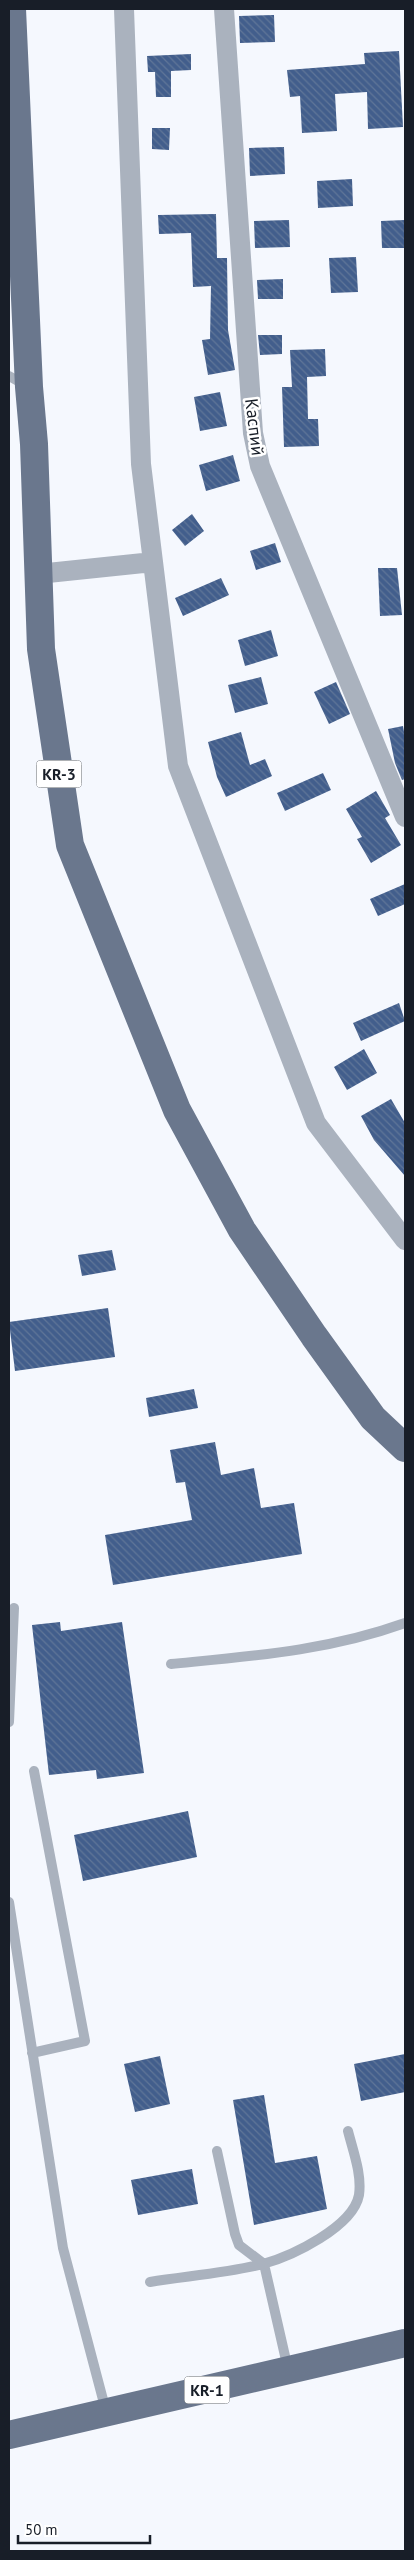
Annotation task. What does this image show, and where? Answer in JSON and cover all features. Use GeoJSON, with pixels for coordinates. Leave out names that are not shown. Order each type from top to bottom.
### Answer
{"type":"FeatureCollection","features":[{"type":"Feature","properties":{"kind":"main road","name":"KR-3"},"geometry":{"type":"LineString","coordinates":[[12,9],[19,382],[34,444],[41,649],[70,845],[177,1110],[253,1246],[373,1418],[405,1448]]}},
{"type":"Feature","properties":{"kind":"main road","name":"KR-1"},"geometry":{"type":"LineString","coordinates":[[9,2435],[405,2344]]}},
{"type":"Feature","properties":{"kind":"street"},"geometry":{"type":"LineString","coordinates":[[124,9],[141,464],[178,766],[316,1123],[405,1240]]}},
{"type":"Feature","properties":{"kind":"street","name":"Каспий"},"geometry":{"type":"LineString","coordinates":[[224,9],[253,433],[260,466],[405,816]]}},
{"type":"Feature","properties":{"kind":"street"},"geometry":{"type":"LineString","coordinates":[[38,574],[152,562]]}},
{"type":"Feature","properties":{"kind":"lane"},"geometry":{"type":"LineString","coordinates":[[9,1722],[14,1608]]}},
{"type":"Feature","properties":{"kind":"lane"},"geometry":{"type":"LineString","coordinates":[[171,1664],[277,1654],[330,1646],[405,1622]]}},
{"type":"Feature","properties":{"kind":"lane"},"geometry":{"type":"LineString","coordinates":[[32,2053],[86,2041],[34,1771]]}},
{"type":"Feature","properties":{"kind":"lane"},"geometry":{"type":"LineString","coordinates":[[9,1902],[63,2248],[107,2413]]}},
{"type":"Feature","properties":{"kind":"lane"},"geometry":{"type":"LineString","coordinates":[[150,2282],[264,2264],[313,2241],[346,2219],[355,2208],[359,2194],[359,2177],[348,2131]]}},
{"type":"Feature","properties":{"kind":"lane"},"geometry":{"type":"LineString","coordinates":[[217,2150],[237,2240],[248,2254],[264,2264],[288,2371]]}},
{"type":"Feature","properties":{"kind":"building"},"geometry":{"type":"Polygon","coordinates":[[[274,15],[275,42],[240,43],[239,16],[274,15]]]}},
{"type":"Feature","properties":{"kind":"building"},"geometry":{"type":"Polygon","coordinates":[[[399,51],[403,127],[368,129],[367,92],[335,94],[337,131],[302,133],[300,96],[290,97],[287,70],[365,64],[364,53],[399,51]]]}},
{"type":"Feature","properties":{"kind":"building"},"geometry":{"type":"Polygon","coordinates":[[[191,54],[191,70],[171,71],[171,97],[156,97],[155,72],[148,72],[147,56],[191,54]]]}},
{"type":"Feature","properties":{"kind":"building"},"geometry":{"type":"Polygon","coordinates":[[[152,128],[170,128],[169,150],[152,149],[152,128]]]}},
{"type":"Feature","properties":{"kind":"building"},"geometry":{"type":"Polygon","coordinates":[[[284,147],[285,174],[250,176],[249,148],[284,147]]]}},
{"type":"Feature","properties":{"kind":"building"},"geometry":{"type":"Polygon","coordinates":[[[352,179],[353,206],[318,208],[317,181],[352,179]]]}},
{"type":"Feature","properties":{"kind":"building"},"geometry":{"type":"Polygon","coordinates":[[[216,214],[217,258],[227,258],[228,330],[235,370],[208,375],[202,340],[210,339],[211,286],[193,287],[191,233],[159,234],[158,215],[216,214]]]}},
{"type":"Feature","properties":{"kind":"building"},"geometry":{"type":"Polygon","coordinates":[[[289,220],[290,247],[255,248],[254,221],[289,220]]]}},
{"type":"Feature","properties":{"kind":"building"},"geometry":{"type":"Polygon","coordinates":[[[405,220],[405,248],[382,248],[381,221],[405,220]]]}},
{"type":"Feature","properties":{"kind":"building"},"geometry":{"type":"Polygon","coordinates":[[[356,257],[358,292],[331,293],[329,258],[356,257]]]}},
{"type":"Feature","properties":{"kind":"building"},"geometry":{"type":"Polygon","coordinates":[[[283,279],[283,299],[258,299],[257,280],[283,279]]]}},
{"type":"Feature","properties":{"kind":"building"},"geometry":{"type":"Polygon","coordinates":[[[258,335],[282,335],[282,354],[260,355],[258,335]]]}},
{"type":"Feature","properties":{"kind":"building"},"geometry":{"type":"Polygon","coordinates":[[[325,349],[326,376],[307,377],[308,419],[318,419],[319,446],[284,447],[282,387],[292,387],[290,350],[325,349]]]}},
{"type":"Feature","properties":{"kind":"building"},"geometry":{"type":"Polygon","coordinates":[[[220,392],[227,426],[200,431],[194,397],[220,392]]]}},
{"type":"Feature","properties":{"kind":"building"},"geometry":{"type":"Polygon","coordinates":[[[233,455],[240,481],[206,491],[199,465],[233,455]]]}},
{"type":"Feature","properties":{"kind":"building"},"geometry":{"type":"Polygon","coordinates":[[[192,514],[204,531],[185,546],[172,530],[192,514]]]}},
{"type":"Feature","properties":{"kind":"building"},"geometry":{"type":"Polygon","coordinates":[[[275,543],[281,562],[256,570],[250,551],[275,543]]]}},
{"type":"Feature","properties":{"kind":"building"},"geometry":{"type":"Polygon","coordinates":[[[378,568],[397,568],[402,615],[380,616],[378,568]]]}},
{"type":"Feature","properties":{"kind":"building"},"geometry":{"type":"Polygon","coordinates":[[[221,578],[229,595],[183,616],[175,598],[221,578]]]}},
{"type":"Feature","properties":{"kind":"building"},"geometry":{"type":"Polygon","coordinates":[[[271,630],[278,656],[245,666],[238,640],[271,630]]]}},
{"type":"Feature","properties":{"kind":"building"},"geometry":{"type":"Polygon","coordinates":[[[261,677],[268,704],[235,713],[228,685],[261,677]]]}},
{"type":"Feature","properties":{"kind":"building"},"geometry":{"type":"Polygon","coordinates":[[[336,682],[350,714],[329,724],[314,692],[336,682]]]}},
{"type":"Feature","properties":{"kind":"building"},"geometry":{"type":"Polygon","coordinates":[[[403,726],[405,738],[405,779],[402,780],[395,763],[388,729],[403,726]]]}},
{"type":"Feature","properties":{"kind":"building"},"geometry":{"type":"Polygon","coordinates":[[[241,732],[250,765],[265,759],[272,776],[226,797],[217,777],[208,742],[241,732]]]}},
{"type":"Feature","properties":{"kind":"building"},"geometry":{"type":"Polygon","coordinates":[[[323,773],[331,790],[285,811],[277,793],[323,773]]]}},
{"type":"Feature","properties":{"kind":"building"},"geometry":{"type":"Polygon","coordinates":[[[376,791],[390,815],[385,818],[401,845],[371,863],[357,839],[362,837],[346,809],[376,791]]]}},
{"type":"Feature","properties":{"kind":"building"},"geometry":{"type":"Polygon","coordinates":[[[405,884],[405,904],[378,916],[370,899],[405,884]]]}},
{"type":"Feature","properties":{"kind":"building"},"geometry":{"type":"Polygon","coordinates":[[[399,1003],[405,1021],[361,1041],[353,1023],[399,1003]]]}},
{"type":"Feature","properties":{"kind":"building"},"geometry":{"type":"Polygon","coordinates":[[[364,1049],[377,1073],[347,1090],[334,1067],[364,1049]]]}},
{"type":"Feature","properties":{"kind":"building"},"geometry":{"type":"Polygon","coordinates":[[[391,1099],[405,1123],[405,1176],[374,1140],[361,1116],[391,1099]]]}},
{"type":"Feature","properties":{"kind":"building"},"geometry":{"type":"Polygon","coordinates":[[[112,1250],[116,1270],[82,1276],[78,1255],[112,1250]]]}},
{"type":"Feature","properties":{"kind":"building"},"geometry":{"type":"Polygon","coordinates":[[[108,1308],[115,1357],[15,1371],[9,1322],[108,1308]]]}},
{"type":"Feature","properties":{"kind":"building"},"geometry":{"type":"Polygon","coordinates":[[[194,1389],[198,1408],[149,1417],[146,1398],[194,1389]]]}},
{"type":"Feature","properties":{"kind":"building"},"geometry":{"type":"Polygon","coordinates":[[[215,1442],[221,1475],[254,1468],[261,1508],[294,1503],[302,1554],[113,1585],[105,1535],[192,1520],[185,1482],[176,1483],[170,1450],[215,1442]]]}},
{"type":"Feature","properties":{"kind":"building"},"geometry":{"type":"Polygon","coordinates":[[[60,1622],[61,1631],[122,1622],[144,1773],[97,1779],[96,1770],[49,1775],[32,1625],[60,1622]]]}},
{"type":"Feature","properties":{"kind":"building"},"geometry":{"type":"Polygon","coordinates":[[[188,1811],[197,1857],[83,1881],[74,1835],[188,1811]]]}},
{"type":"Feature","properties":{"kind":"building"},"geometry":{"type":"Polygon","coordinates":[[[405,2054],[405,2092],[361,2101],[354,2064],[405,2054]]]}},
{"type":"Feature","properties":{"kind":"building"},"geometry":{"type":"Polygon","coordinates":[[[160,2056],[170,2104],[135,2112],[124,2064],[160,2056]]]}},
{"type":"Feature","properties":{"kind":"building"},"geometry":{"type":"Polygon","coordinates":[[[264,2095],[275,2163],[317,2156],[327,2209],[254,2225],[233,2100],[264,2095]]]}},
{"type":"Feature","properties":{"kind":"building"},"geometry":{"type":"Polygon","coordinates":[[[192,2169],[198,2204],[138,2215],[131,2180],[192,2169]]]}}]}
